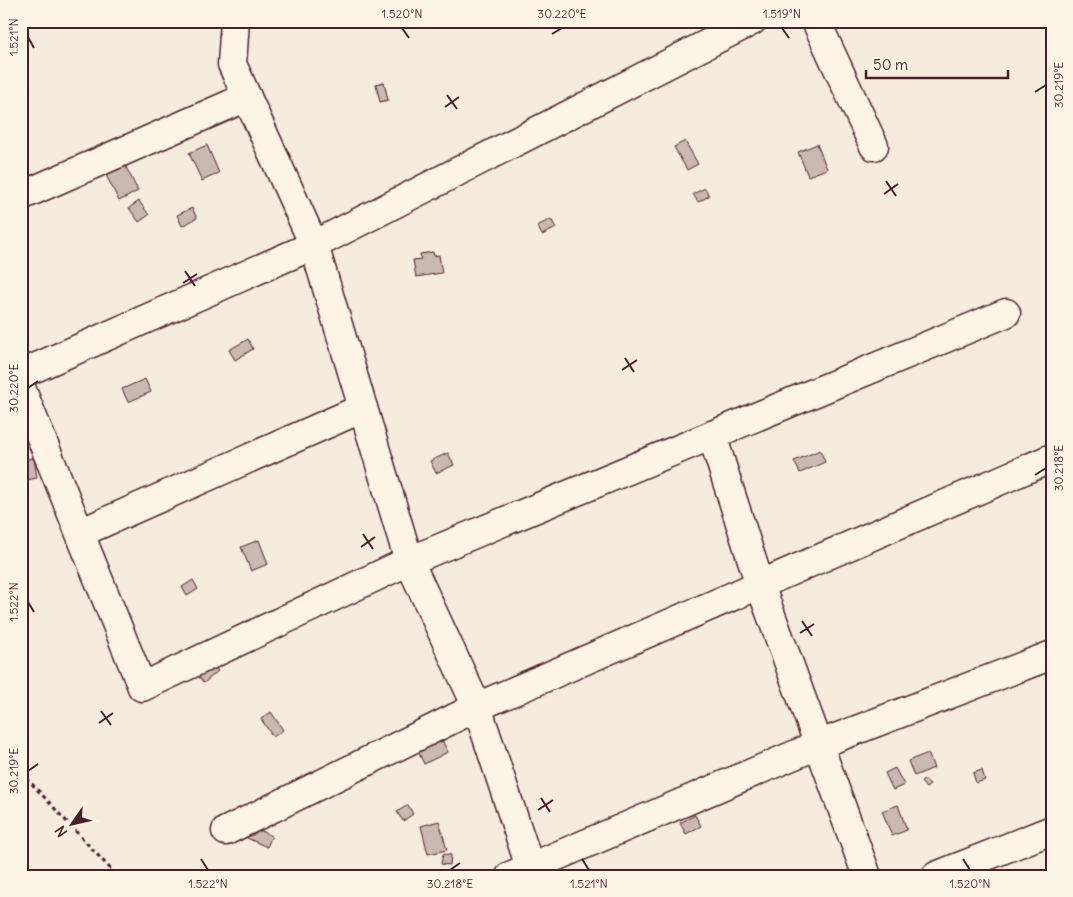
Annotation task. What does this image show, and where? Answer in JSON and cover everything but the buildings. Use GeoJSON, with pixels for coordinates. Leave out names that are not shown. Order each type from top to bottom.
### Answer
{"type":"FeatureCollection","features":[{"type":"Feature","properties":{"kind":"street"},"geometry":{"type":"LineString","coordinates":[[235,21],[232,64],[314,245],[409,561],[477,707],[525,873],[820,744],[1052,654]]}},
{"type":"Feature","properties":{"kind":"street"},"geometry":{"type":"LineString","coordinates":[[21,374],[314,245],[752,21]]}},
{"type":"Feature","properties":{"kind":"street"},"geometry":{"type":"LineString","coordinates":[[816,21],[874,146]]}},
{"type":"Feature","properties":{"kind":"street"},"geometry":{"type":"LineString","coordinates":[[21,196],[247,97]]}},
{"type":"Feature","properties":{"kind":"street"},"geometry":{"type":"LineString","coordinates":[[21,388],[142,686],[409,561],[1006,312]]}},
{"type":"Feature","properties":{"kind":"street"},"geometry":{"type":"LineString","coordinates":[[80,533],[363,408]]}},
{"type":"Feature","properties":{"kind":"street"},"geometry":{"type":"LineString","coordinates":[[712,436],[760,585],[867,876]]}},
{"type":"Feature","properties":{"kind":"street"},"geometry":{"type":"LineString","coordinates":[[226,831],[477,707],[1052,458]]}},
{"type":"Feature","properties":{"kind":"street"},"geometry":{"type":"LineString","coordinates":[[936,876],[1052,830]]}},
{"type":"Feature","properties":{"kind":"path"},"geometry":{"type":"LineString","coordinates":[[21,772],[118,876]]}}]}
